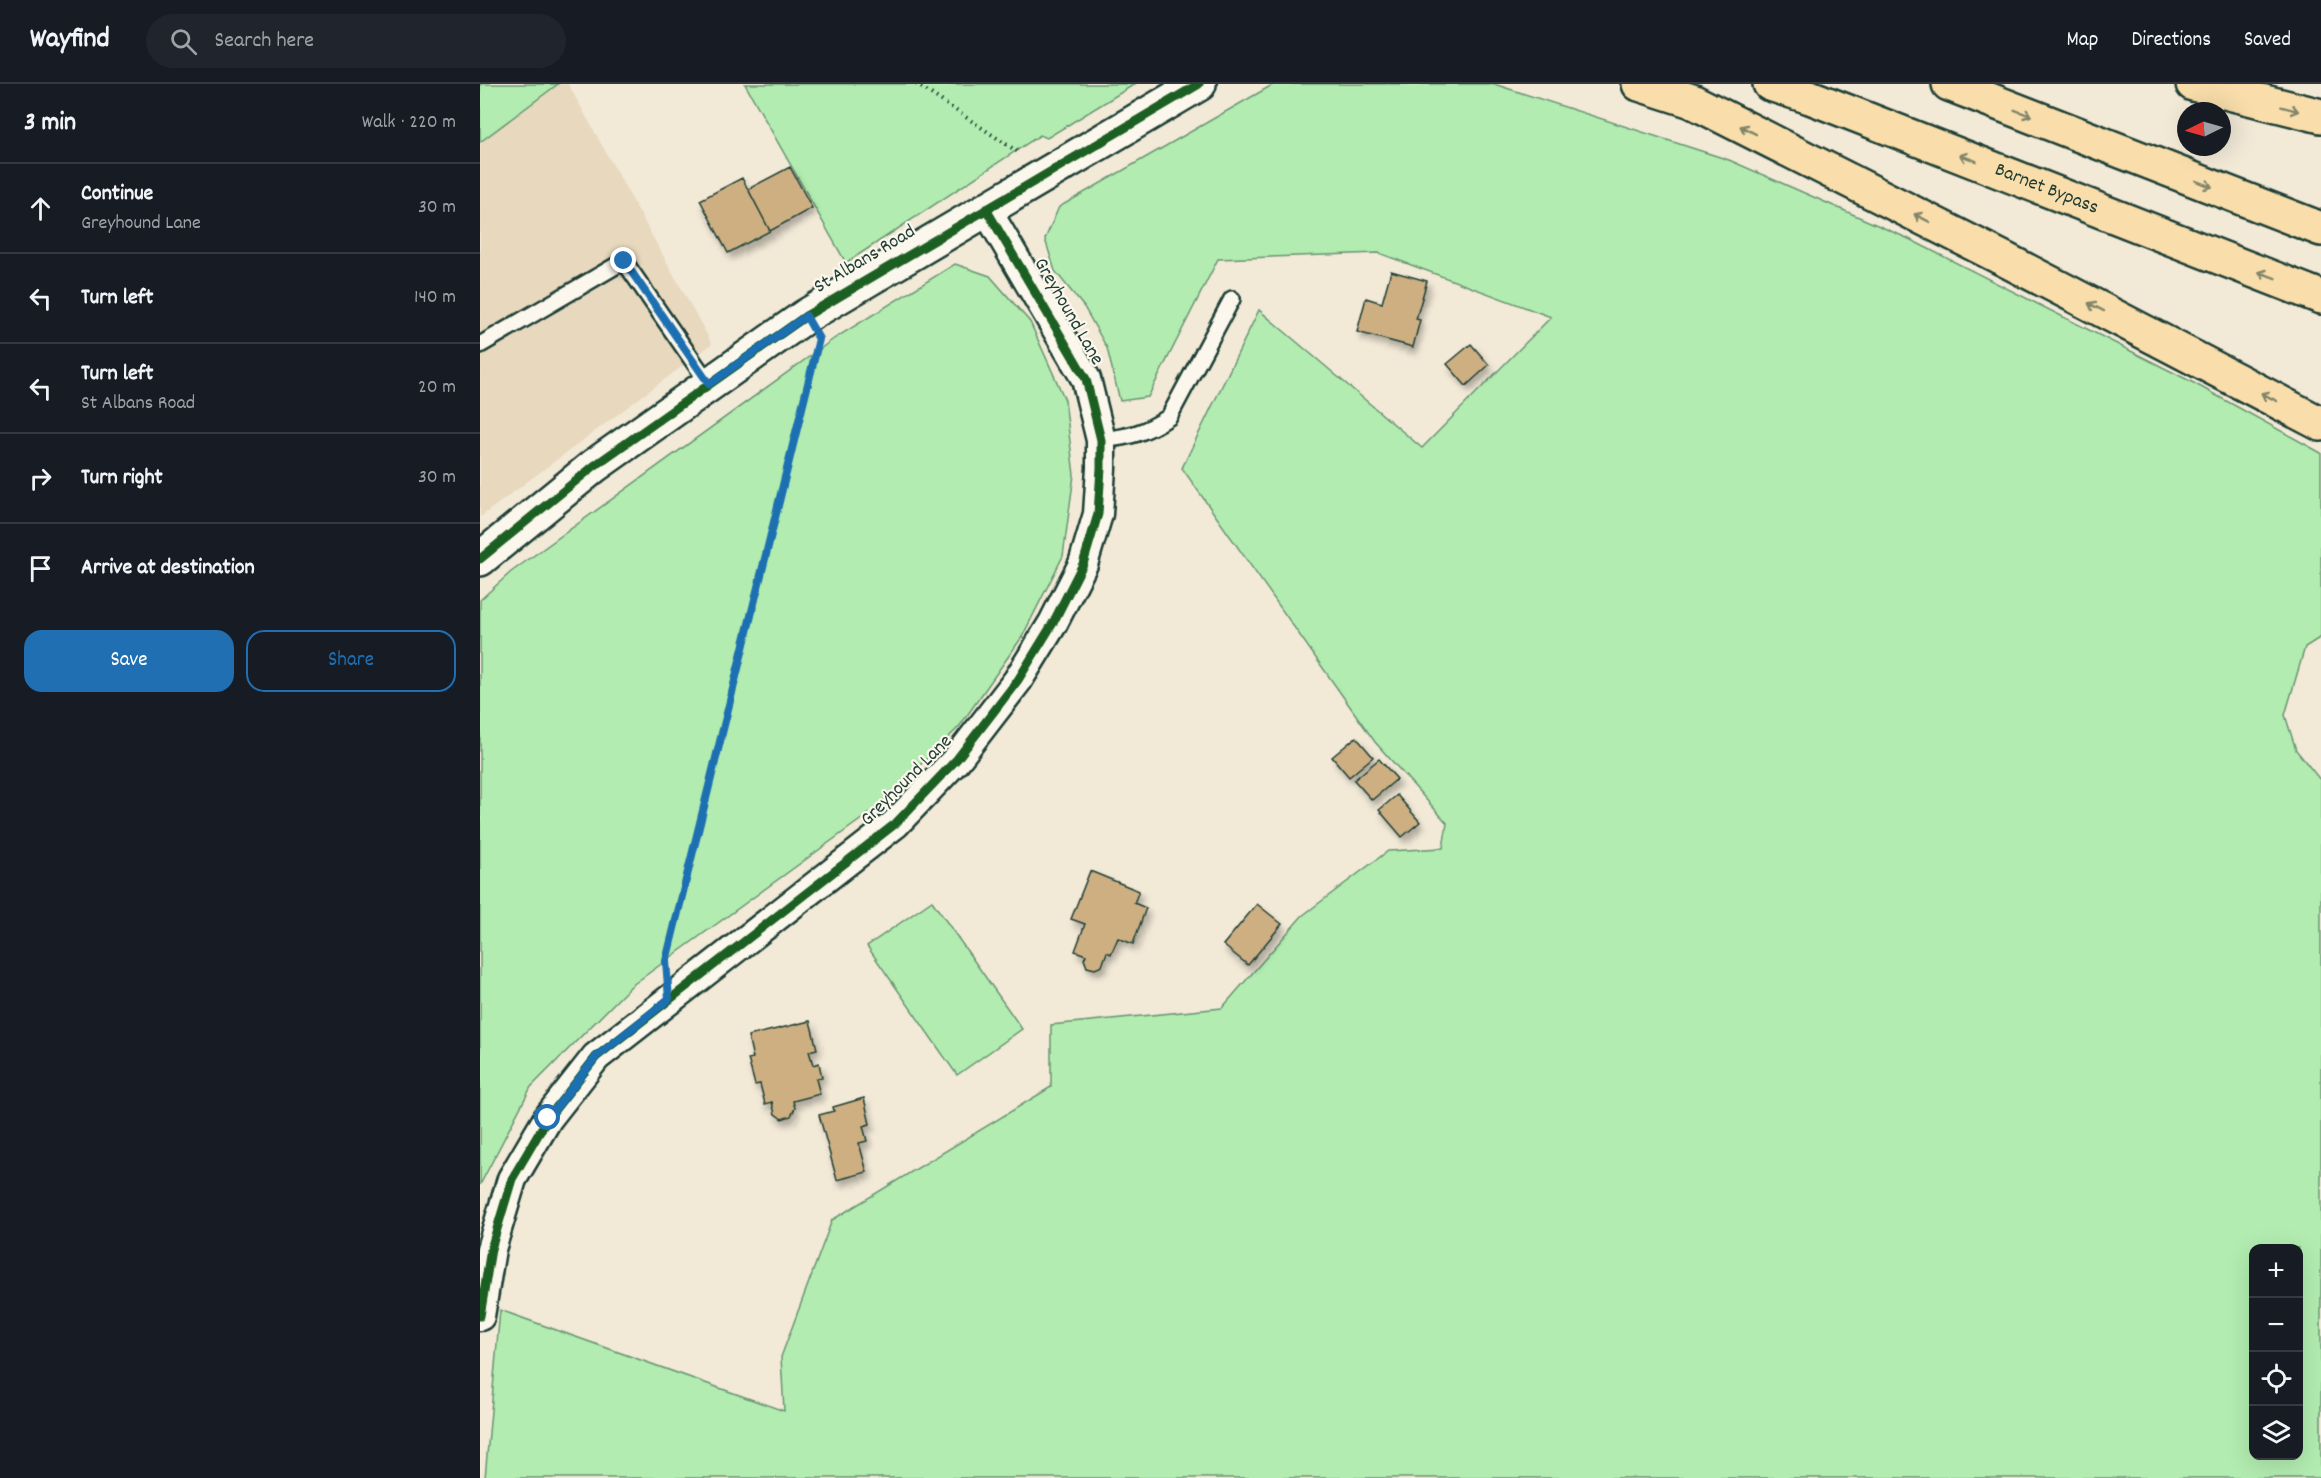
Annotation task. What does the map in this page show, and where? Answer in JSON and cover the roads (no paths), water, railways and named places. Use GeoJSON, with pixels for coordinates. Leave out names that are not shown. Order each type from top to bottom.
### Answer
{"type":"FeatureCollection","features":[{"type":"Feature","properties":{"kind":"highway"},"geometry":{"type":"LineString","coordinates":[[1639,84],[1692,101],[2004,259],[2321,424]]}},
{"type":"Feature","properties":{"kind":"highway","name":"Barnet Bypass"},"geometry":{"type":"LineString","coordinates":[[1770,84],[1832,106],[2321,297]]}},
{"type":"Feature","properties":{"kind":"highway"},"geometry":{"type":"LineString","coordinates":[[1949,84],[2321,230]]}},
{"type":"Feature","properties":{"kind":"highway"},"geometry":{"type":"LineString","coordinates":[[2193,84],[2321,116]]}},
{"type":"Feature","properties":{"kind":"street","name":"St Albans Road"},"geometry":{"type":"LineString","coordinates":[[480,559],[594,466],[806,316],[1199,84]]}},
{"type":"Feature","properties":{"kind":"street","name":"Greyhound Lane"},"geometry":{"type":"LineString","coordinates":[[480,1316],[491,1249],[513,1179],[548,1118],[596,1057],[895,824],[957,759],[1018,680],[1053,623],[1083,564],[1098,514],[1101,468],[1101,440],[1086,379],[986,209]]}},
{"type":"Feature","properties":{"kind":"lane"},"geometry":{"type":"LineString","coordinates":[[480,345],[624,261],[709,384]]}},
{"type":"Feature","properties":{"kind":"lane"},"geometry":{"type":"LineString","coordinates":[[1101,440],[1129,436],[1144,431],[1169,417],[1232,299]]}}]}
